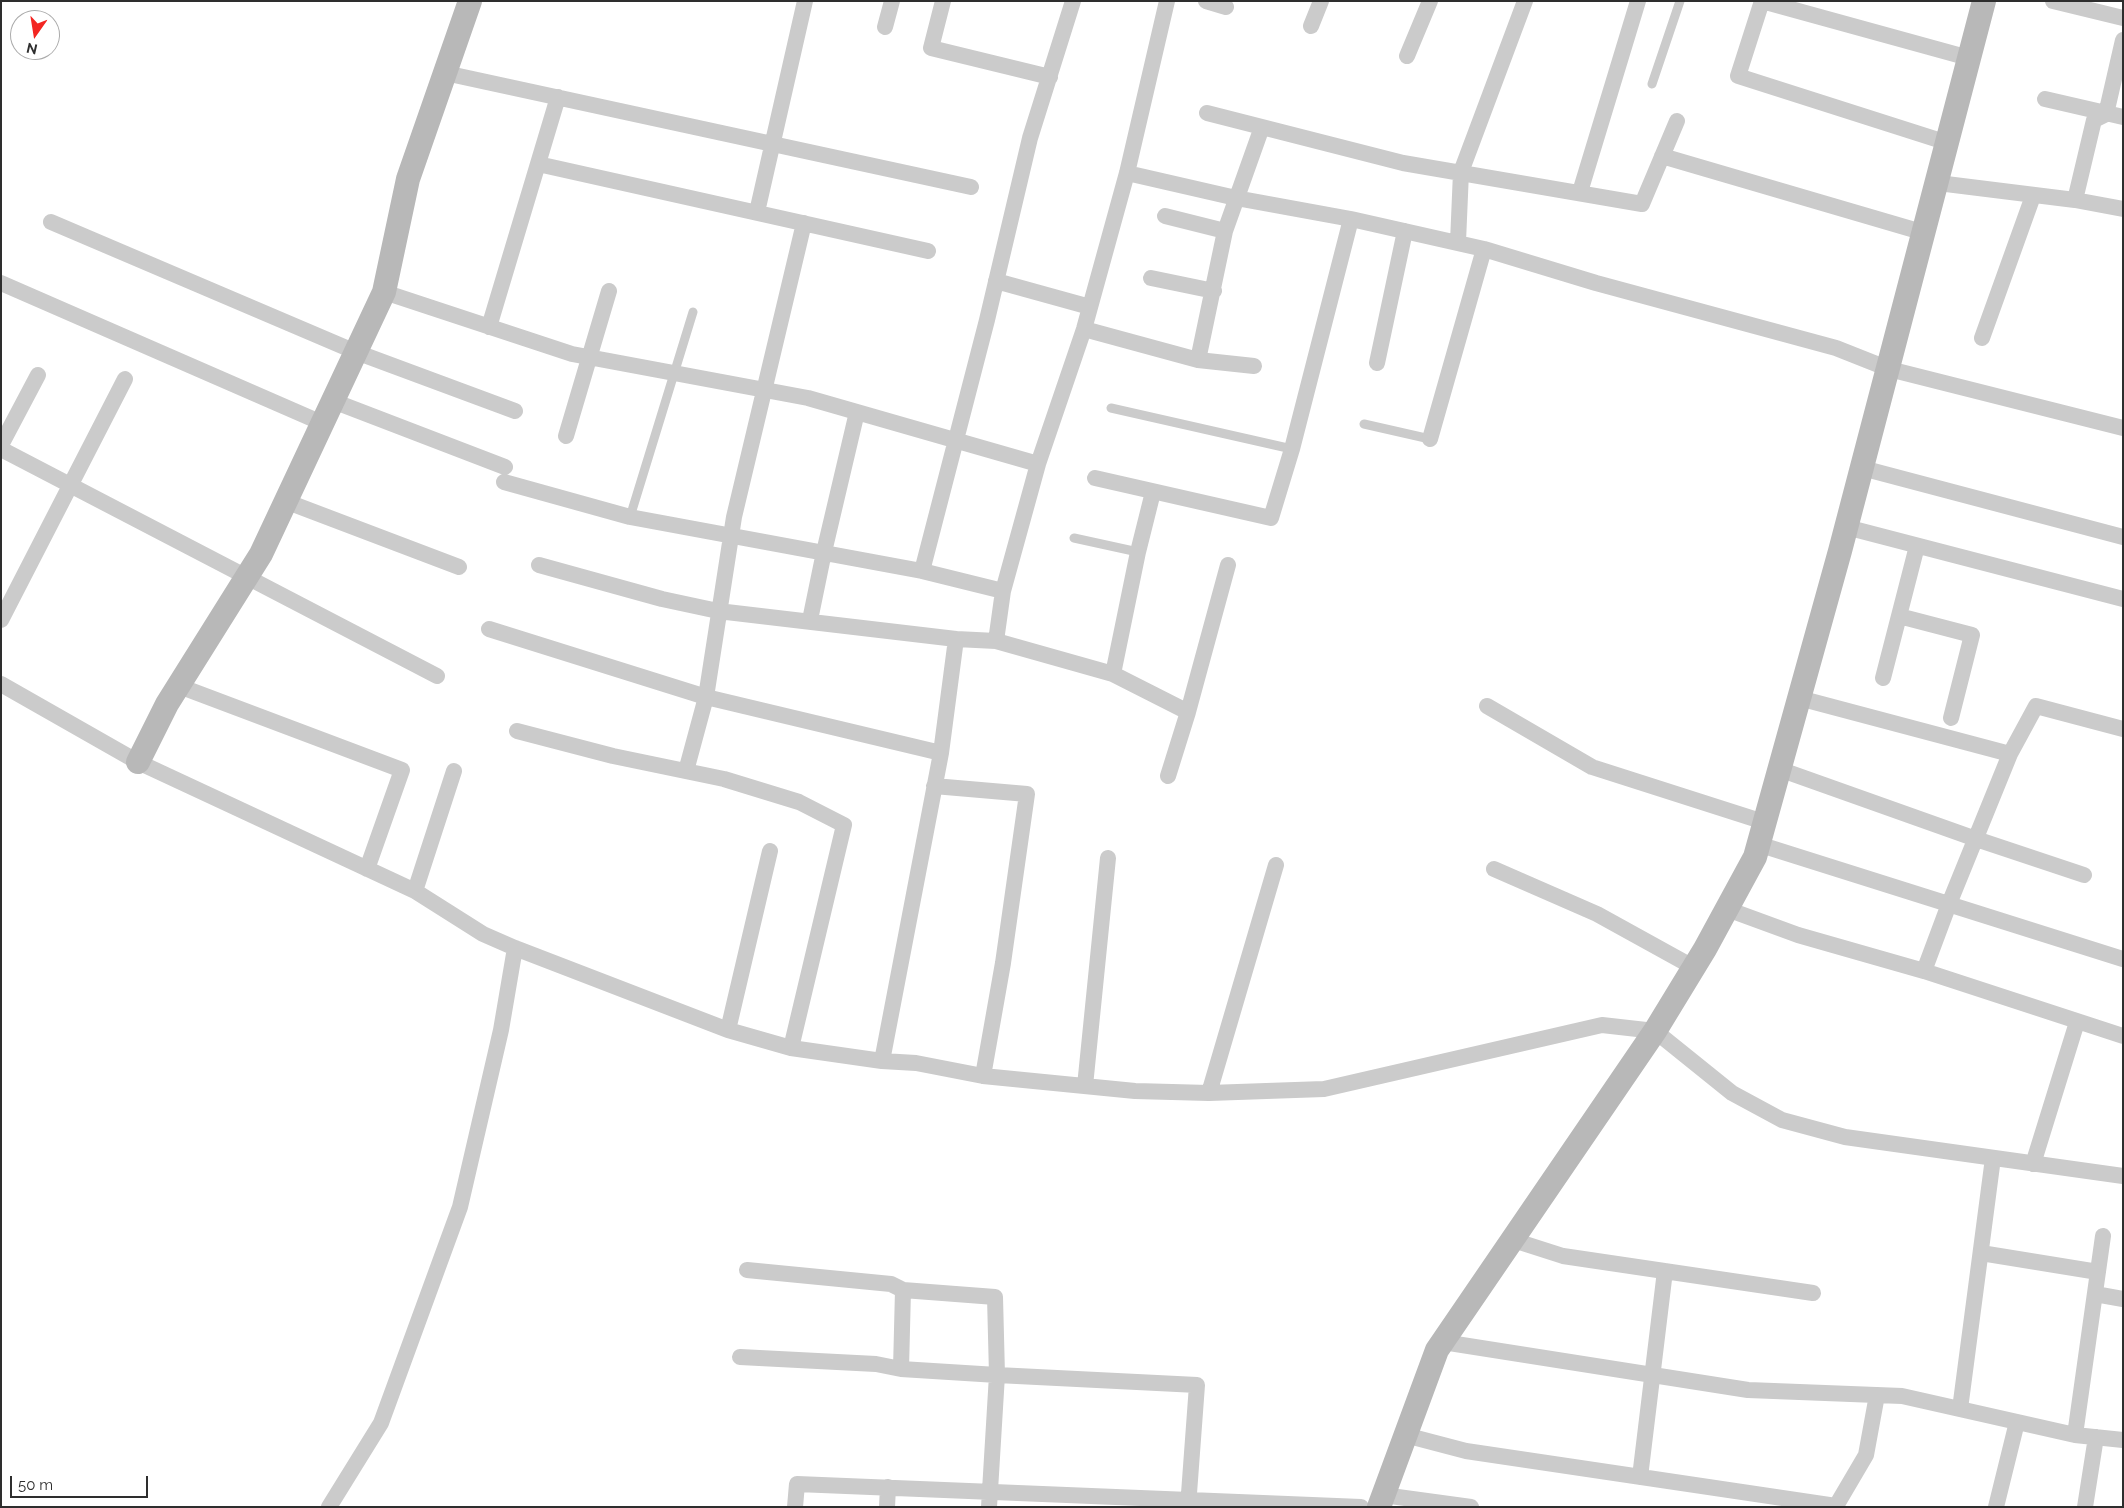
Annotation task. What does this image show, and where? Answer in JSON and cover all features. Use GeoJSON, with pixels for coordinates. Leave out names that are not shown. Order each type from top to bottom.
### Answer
{"type":"FeatureCollection","features":[{"type":"Feature","properties":{"kind":"street"},"geometry":{"type":"LineString","coordinates":[[138,762],[178,686],[261,554],[384,292],[408,179],[470,1]]}},
{"type":"Feature","properties":{"kind":"street"},"geometry":{"type":"LineString","coordinates":[[757,212],[774,144],[804,1]]}},
{"type":"Feature","properties":{"kind":"street"},"geometry":{"type":"LineString","coordinates":[[885,28],[892,1]]}},
{"type":"Feature","properties":{"kind":"street"},"geometry":{"type":"LineString","coordinates":[[943,1],[931,48],[1050,77]]}},
{"type":"Feature","properties":{"kind":"street"},"geometry":{"type":"LineString","coordinates":[[922,571],[996,281],[1030,138],[1073,1]]}},
{"type":"Feature","properties":{"kind":"street"},"geometry":{"type":"LineString","coordinates":[[996,641],[1003,591],[1038,464],[1084,329],[1127,173],[1167,1]]}},
{"type":"Feature","properties":{"kind":"street"},"geometry":{"type":"LineString","coordinates":[[1206,1],[1226,7]]}},
{"type":"Feature","properties":{"kind":"street"},"geometry":{"type":"LineString","coordinates":[[1311,26],[1321,1]]}},
{"type":"Feature","properties":{"kind":"street"},"geometry":{"type":"LineString","coordinates":[[1407,56],[1430,1]]}},
{"type":"Feature","properties":{"kind":"street"},"geometry":{"type":"LineString","coordinates":[[1458,242],[1461,172],[1524,1]]}},
{"type":"Feature","properties":{"kind":"street"},"geometry":{"type":"LineString","coordinates":[[1580,192],[1638,1]]}},
{"type":"Feature","properties":{"kind":"street"},"geometry":{"type":"LineString","coordinates":[[1948,144],[1738,76],[1762,1],[1969,58]]}},
{"type":"Feature","properties":{"kind":"street"},"geometry":{"type":"LineString","coordinates":[[1471,1507],[1381,1501],[1437,1350],[1654,1031],[1693,967],[1755,856],[1925,233],[1984,1]]}},
{"type":"Feature","properties":{"kind":"street"},"geometry":{"type":"LineString","coordinates":[[2052,1],[2123,18]]}},
{"type":"Feature","properties":{"kind":"street"},"geometry":{"type":"LineString","coordinates":[[2106,114],[2123,40]]}},
{"type":"Feature","properties":{"kind":"street"},"geometry":{"type":"LineString","coordinates":[[445,73],[971,187]]}},
{"type":"Feature","properties":{"kind":"street"},"geometry":{"type":"LineString","coordinates":[[489,327],[558,97]]}},
{"type":"Feature","properties":{"kind":"street"},"geometry":{"type":"LineString","coordinates":[[2045,99],[2123,118]]}},
{"type":"Feature","properties":{"kind":"street"},"geometry":{"type":"LineString","coordinates":[[1207,114],[1403,163],[1642,204],[1677,121]]}},
{"type":"Feature","properties":{"kind":"street"},"geometry":{"type":"LineString","coordinates":[[2075,200],[2094,120],[2106,114]]}},
{"type":"Feature","properties":{"kind":"street"},"geometry":{"type":"LineString","coordinates":[[1198,360],[1214,291],[1225,231],[1262,127]]}},
{"type":"Feature","properties":{"kind":"street"},"geometry":{"type":"LineString","coordinates":[[1662,156],[1925,233]]}},
{"type":"Feature","properties":{"kind":"street"},"geometry":{"type":"LineString","coordinates":[[538,164],[928,251]]}},
{"type":"Feature","properties":{"kind":"street"},"geometry":{"type":"LineString","coordinates":[[1127,173],[1236,198],[1351,219],[1484,248],[1596,283],[1836,348],[1888,369],[2123,428]]}},
{"type":"Feature","properties":{"kind":"street"},"geometry":{"type":"LineString","coordinates":[[1938,183],[2075,200],[2123,209]]}},
{"type":"Feature","properties":{"kind":"street"},"geometry":{"type":"LineString","coordinates":[[1982,338],[2033,196]]}},
{"type":"Feature","properties":{"kind":"street"},"geometry":{"type":"LineString","coordinates":[[1165,216],[1225,231]]}},
{"type":"Feature","properties":{"kind":"street"},"geometry":{"type":"LineString","coordinates":[[1096,478],[1271,518],[1292,448],[1351,219]]}},
{"type":"Feature","properties":{"kind":"street"},"geometry":{"type":"LineString","coordinates":[[51,222],[356,352],[515,411]]}},
{"type":"Feature","properties":{"kind":"street"},"geometry":{"type":"LineString","coordinates":[[686,771],[706,697],[718,610],[733,535],[734,517],[804,223]]}},
{"type":"Feature","properties":{"kind":"street"},"geometry":{"type":"LineString","coordinates":[[1377,363],[1405,231]]}},
{"type":"Feature","properties":{"kind":"street"},"geometry":{"type":"LineString","coordinates":[[1430,440],[1484,248]]}},
{"type":"Feature","properties":{"kind":"street"},"geometry":{"type":"LineString","coordinates":[[1151,278],[1214,291]]}},
{"type":"Feature","properties":{"kind":"street"},"geometry":{"type":"LineString","coordinates":[[996,281],[1090,307]]}},
{"type":"Feature","properties":{"kind":"street"},"geometry":{"type":"LineString","coordinates":[[1,283],[322,424]]}},
{"type":"Feature","properties":{"kind":"street"},"geometry":{"type":"LineString","coordinates":[[566,436],[609,291]]}},
{"type":"Feature","properties":{"kind":"street"},"geometry":{"type":"LineString","coordinates":[[384,292],[572,354],[808,398],[1038,464]]}},
{"type":"Feature","properties":{"kind":"street"},"geometry":{"type":"LineString","coordinates":[[1084,329],[1198,360],[1254,366]]}},
{"type":"Feature","properties":{"kind":"street"},"geometry":{"type":"LineString","coordinates":[[1,445],[38,375]]}},
{"type":"Feature","properties":{"kind":"street"},"geometry":{"type":"LineString","coordinates":[[1,620],[125,379]]}},
{"type":"Feature","properties":{"kind":"street"},"geometry":{"type":"LineString","coordinates":[[332,401],[504,475],[630,517],[922,571],[1003,591]]}},
{"type":"Feature","properties":{"kind":"street"},"geometry":{"type":"LineString","coordinates":[[810,620],[857,412]]}},
{"type":"Feature","properties":{"kind":"street"},"geometry":{"type":"LineString","coordinates":[[1,449],[437,676]]}},
{"type":"Feature","properties":{"kind":"street"},"geometry":{"type":"LineString","coordinates":[[1862,468],[2123,537]]}},
{"type":"Feature","properties":{"kind":"street"},"geometry":{"type":"LineString","coordinates":[[1113,674],[1138,552],[1153,492]]}},
{"type":"Feature","properties":{"kind":"street"},"geometry":{"type":"LineString","coordinates":[[285,501],[459,567]]}},
{"type":"Feature","properties":{"kind":"street"},"geometry":{"type":"LineString","coordinates":[[1846,527],[2123,599]]}},
{"type":"Feature","properties":{"kind":"street"},"geometry":{"type":"LineString","coordinates":[[1883,678],[1917,546]]}},
{"type":"Feature","properties":{"kind":"street"},"geometry":{"type":"LineString","coordinates":[[539,564],[662,599],[718,610],[956,639],[996,641],[1113,674],[1188,712]]}},
{"type":"Feature","properties":{"kind":"street"},"geometry":{"type":"LineString","coordinates":[[1168,776],[1188,712],[1228,565]]}},
{"type":"Feature","properties":{"kind":"street"},"geometry":{"type":"LineString","coordinates":[[1899,616],[1972,635],[1951,718]]}},
{"type":"Feature","properties":{"kind":"street"},"geometry":{"type":"LineString","coordinates":[[489,629],[706,697],[941,753]]}},
{"type":"Feature","properties":{"kind":"street"},"geometry":{"type":"LineString","coordinates":[[882,1061],[941,753],[956,639]]}},
{"type":"Feature","properties":{"kind":"street"},"geometry":{"type":"LineString","coordinates":[[1,684],[138,762],[415,891],[483,934],[728,1030],[791,1048],[882,1061],[916,1063],[983,1076],[1135,1091],[1209,1093],[1324,1089],[1602,1025],[1654,1031],[1732,1093],[1782,1120],[1845,1137],[2123,1176]]}},
{"type":"Feature","properties":{"kind":"street"},"geometry":{"type":"LineString","coordinates":[[178,686],[402,770],[367,869]]}},
{"type":"Feature","properties":{"kind":"street"},"geometry":{"type":"LineString","coordinates":[[1799,698],[2010,754]]}},
{"type":"Feature","properties":{"kind":"street"},"geometry":{"type":"LineString","coordinates":[[1487,706],[1592,767],[1949,904],[2123,959]]}},
{"type":"Feature","properties":{"kind":"street"},"geometry":{"type":"LineString","coordinates":[[1924,971],[2010,754],[2036,706],[2123,729]]}},
{"type":"Feature","properties":{"kind":"street"},"geometry":{"type":"LineString","coordinates":[[517,731],[614,756],[724,779],[799,802],[844,825],[791,1048]]}},
{"type":"Feature","properties":{"kind":"street"},"geometry":{"type":"LineString","coordinates":[[1779,769],[2084,875]]}},
{"type":"Feature","properties":{"kind":"street"},"geometry":{"type":"LineString","coordinates":[[415,891],[454,771]]}},
{"type":"Feature","properties":{"kind":"street"},"geometry":{"type":"LineString","coordinates":[[934,786],[1027,794],[1003,963],[983,1076]]}},
{"type":"Feature","properties":{"kind":"street"},"geometry":{"type":"LineString","coordinates":[[728,1030],[770,851]]}},
{"type":"Feature","properties":{"kind":"street"},"geometry":{"type":"LineString","coordinates":[[1085,1086],[1108,858]]}},
{"type":"Feature","properties":{"kind":"street"},"geometry":{"type":"LineString","coordinates":[[1209,1093],[1276,865]]}},
{"type":"Feature","properties":{"kind":"street"},"geometry":{"type":"LineString","coordinates":[[1494,869],[1597,914],[1693,967]]}},
{"type":"Feature","properties":{"kind":"street"},"geometry":{"type":"LineString","coordinates":[[1726,909],[1798,935],[1924,971],[2123,1036]]}},
{"type":"Feature","properties":{"kind":"street"},"geometry":{"type":"LineString","coordinates":[[329,1507],[381,1423],[460,1207],[501,1030],[515,948]]}},
{"type":"Feature","properties":{"kind":"street"},"geometry":{"type":"LineString","coordinates":[[2033,1164],[2077,1022]]}},
{"type":"Feature","properties":{"kind":"street"},"geometry":{"type":"LineString","coordinates":[[1960,1409],[1993,1158]]}},
{"type":"Feature","properties":{"kind":"street"},"geometry":{"type":"LineString","coordinates":[[2075,1435],[2103,1236]]}},
{"type":"Feature","properties":{"kind":"street"},"geometry":{"type":"LineString","coordinates":[[1513,1240],[1563,1256],[1813,1293]]}},
{"type":"Feature","properties":{"kind":"street"},"geometry":{"type":"LineString","coordinates":[[1981,1253],[2098,1272]]}},
{"type":"Feature","properties":{"kind":"street"},"geometry":{"type":"LineString","coordinates":[[748,1270],[892,1284],[902,1290],[995,1297],[997,1375],[990,1499]]}},
{"type":"Feature","properties":{"kind":"street"},"geometry":{"type":"LineString","coordinates":[[1640,1477],[1665,1271]]}},
{"type":"Feature","properties":{"kind":"street"},"geometry":{"type":"LineString","coordinates":[[901,1370],[902,1290]]}},
{"type":"Feature","properties":{"kind":"street"},"geometry":{"type":"LineString","coordinates":[[2095,1294],[2123,1298]]}},
{"type":"Feature","properties":{"kind":"street"},"geometry":{"type":"LineString","coordinates":[[1443,1342],[1748,1390],[1902,1396],[2075,1435],[2123,1440]]}},
{"type":"Feature","properties":{"kind":"street"},"geometry":{"type":"LineString","coordinates":[[740,1357],[876,1364],[901,1370],[1197,1385],[1188,1503]]}},
{"type":"Feature","properties":{"kind":"street"},"geometry":{"type":"LineString","coordinates":[[1406,1435],[1466,1451],[1815,1505],[1836,1506],[1866,1455],[1877,1395]]}},
{"type":"Feature","properties":{"kind":"street"},"geometry":{"type":"LineString","coordinates":[[1996,1507],[2017,1422]]}},
{"type":"Feature","properties":{"kind":"street"},"geometry":{"type":"LineString","coordinates":[[2085,1507],[2096,1437]]}},
{"type":"Feature","properties":{"kind":"street"},"geometry":{"type":"LineString","coordinates":[[795,1507],[797,1484],[888,1487],[990,1499],[1361,1507]]}},
{"type":"Feature","properties":{"kind":"street"},"geometry":{"type":"LineString","coordinates":[[887,1507],[888,1487]]}},
{"type":"Feature","properties":{"kind":"lane"},"geometry":{"type":"LineString","coordinates":[[1652,84],[1680,1]]}},
{"type":"Feature","properties":{"kind":"lane"},"geometry":{"type":"LineString","coordinates":[[630,517],[693,312]]}},
{"type":"Feature","properties":{"kind":"lane"},"geometry":{"type":"LineString","coordinates":[[1111,408],[1292,448]]}},
{"type":"Feature","properties":{"kind":"lane"},"geometry":{"type":"LineString","coordinates":[[1364,424],[1430,440]]}},
{"type":"Feature","properties":{"kind":"lane"},"geometry":{"type":"LineString","coordinates":[[1074,538],[1138,552]]}}]}
